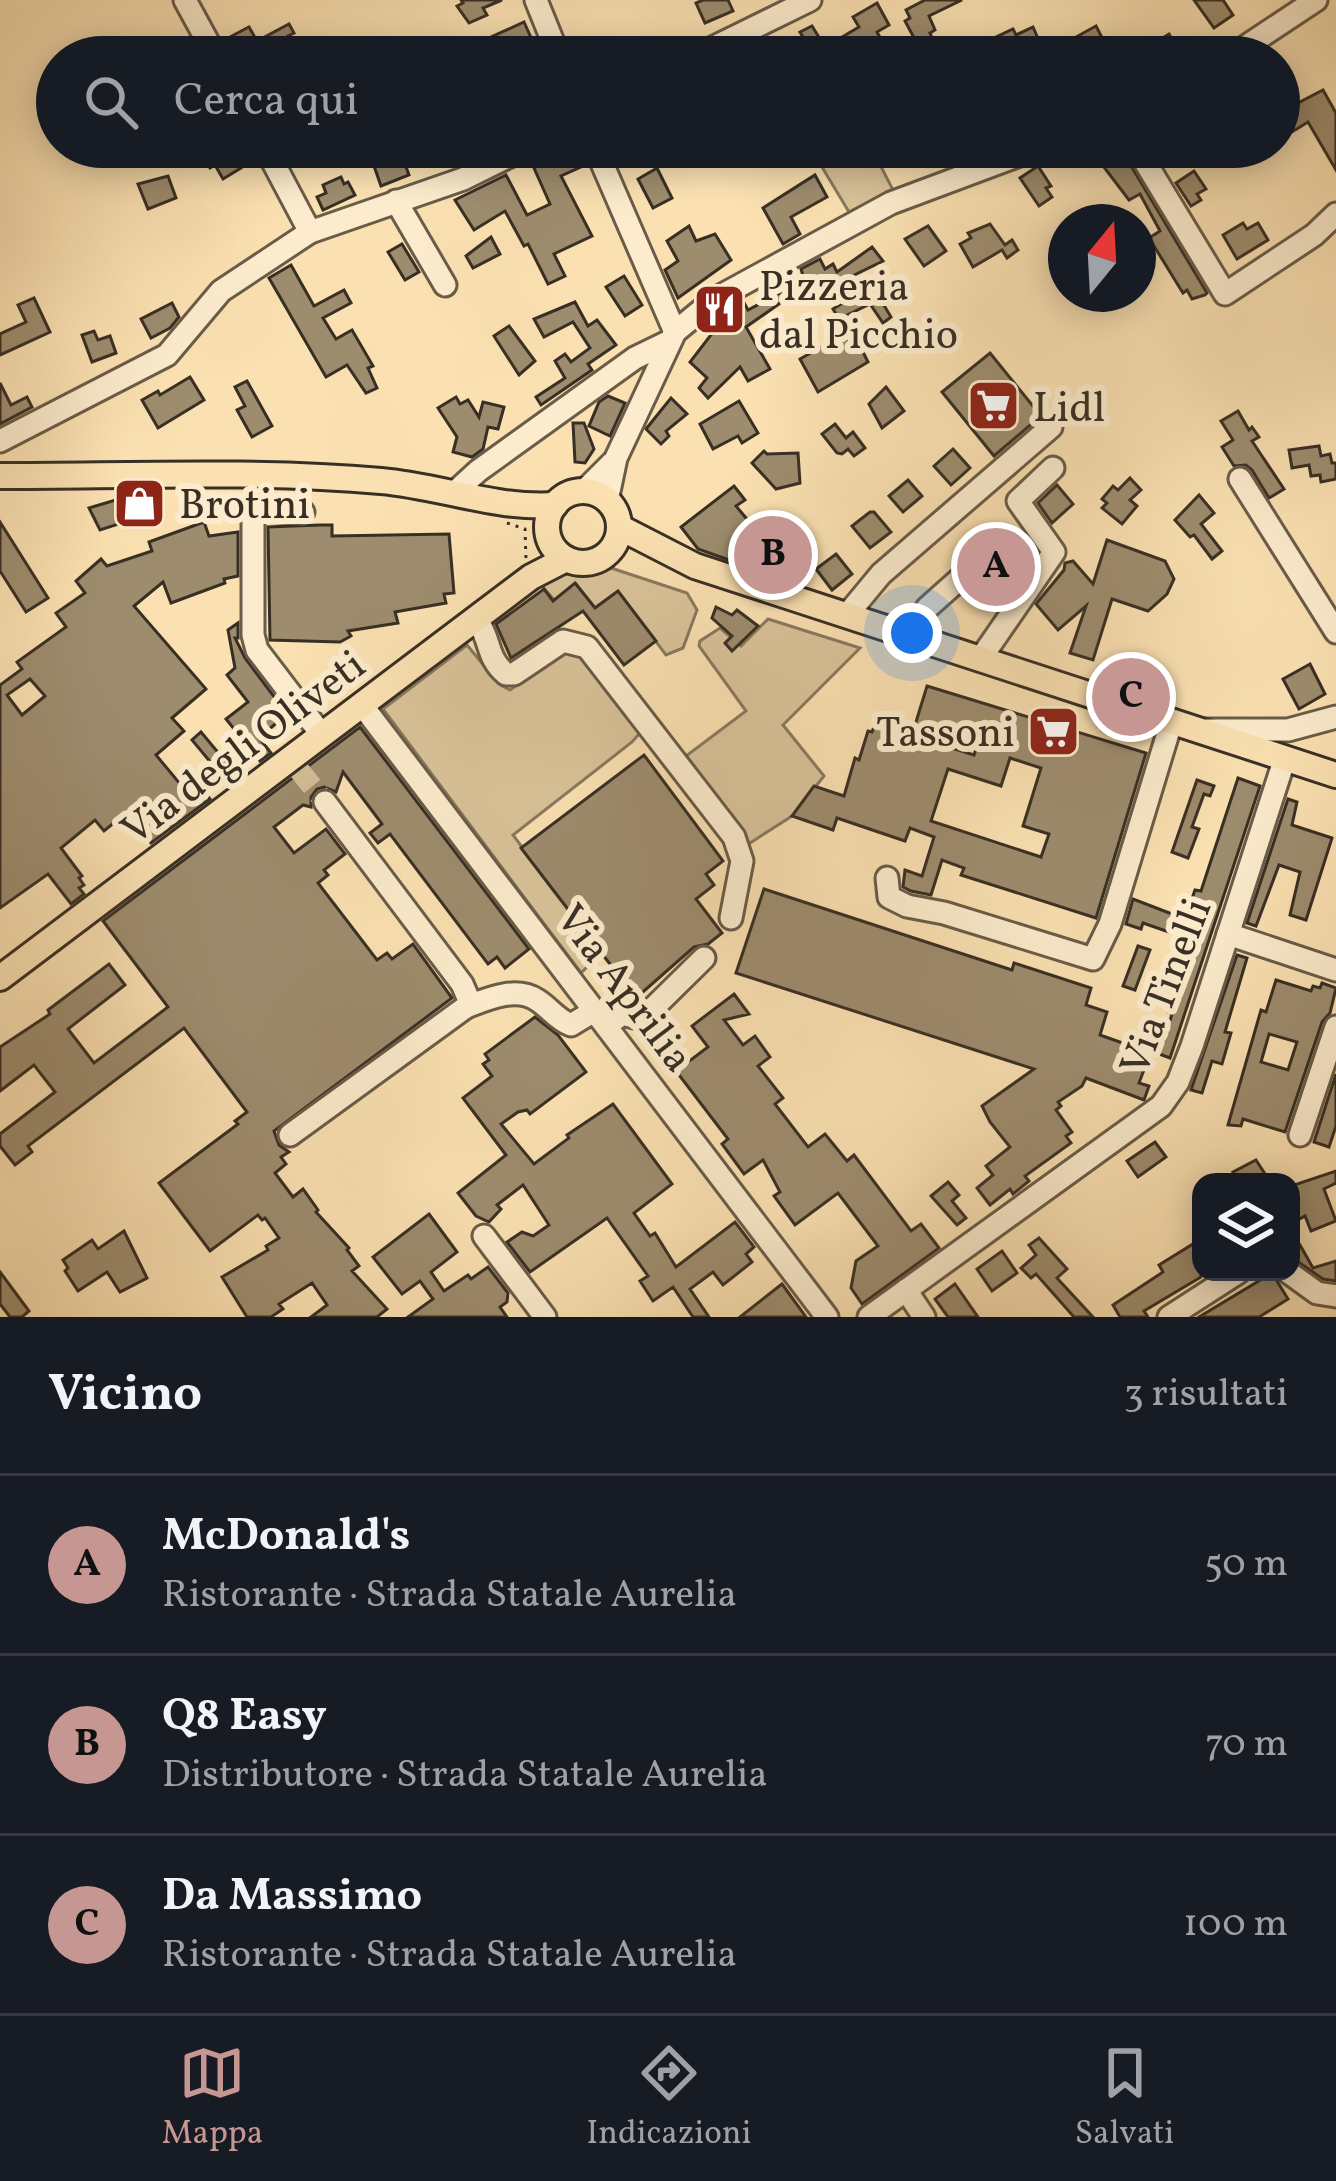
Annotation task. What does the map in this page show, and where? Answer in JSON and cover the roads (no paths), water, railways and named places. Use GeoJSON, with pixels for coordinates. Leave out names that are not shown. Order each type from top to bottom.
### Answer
{"type":"FeatureCollection","features":[{"type":"Feature","properties":{"kind":"main road"},"geometry":{"type":"LineString","coordinates":[[0,476],[380,481],[494,504],[555,505]]}},
{"type":"Feature","properties":{"kind":"main road"},"geometry":{"type":"LineString","coordinates":[[554,545],[555,505],[563,497],[596,496],[619,527],[695,566],[1336,775]]}},
{"type":"Feature","properties":{"kind":"main road"},"geometry":{"type":"LineString","coordinates":[[494,504],[588,563],[608,554],[695,566]]}},
{"type":"Feature","properties":{"kind":"main road"},"geometry":{"type":"LineString","coordinates":[[608,554],[619,527]]}},
{"type":"Feature","properties":{"kind":"main road","name":"Via degli Oliveti"},"geometry":{"type":"LineString","coordinates":[[0,977],[295,764],[322,735],[531,577],[554,545]]}},
{"type":"Feature","properties":{"kind":"street"},"geometry":{"type":"LineString","coordinates":[[185,0],[205,36]]}},
{"type":"Feature","properties":{"kind":"street"},"geometry":{"type":"LineString","coordinates":[[536,0],[551,36]]}},
{"type":"Feature","properties":{"kind":"street"},"geometry":{"type":"LineString","coordinates":[[737,36],[810,0]]}},
{"type":"Feature","properties":{"kind":"street"},"geometry":{"type":"LineString","coordinates":[[1262,36],[1316,0]]}},
{"type":"Feature","properties":{"kind":"street"},"geometry":{"type":"LineString","coordinates":[[276,168],[310,232]]}},
{"type":"Feature","properties":{"kind":"street"},"geometry":{"type":"LineString","coordinates":[[0,441],[167,355],[221,291],[310,232],[485,168]]}},
{"type":"Feature","properties":{"kind":"street"},"geometry":{"type":"LineString","coordinates":[[596,496],[673,336],[604,168]]}},
{"type":"Feature","properties":{"kind":"street"},"geometry":{"type":"LineString","coordinates":[[454,493],[478,471],[741,284],[891,203],[985,168]]}},
{"type":"Feature","properties":{"kind":"street"},"geometry":{"type":"LineString","coordinates":[[1149,168],[1226,294],[1314,236],[1336,214]]}},
{"type":"Feature","properties":{"kind":"street"},"geometry":{"type":"LineString","coordinates":[[396,201],[445,285]]}},
{"type":"Feature","properties":{"kind":"street"},"geometry":{"type":"LineString","coordinates":[[847,615],[881,574],[1052,428]]}},
{"type":"Feature","properties":{"kind":"street"},"geometry":{"type":"LineString","coordinates":[[981,658],[1054,552],[1018,501],[1052,468]]}},
{"type":"Feature","properties":{"kind":"street"},"geometry":{"type":"LineString","coordinates":[[268,477],[268,510]]}},
{"type":"Feature","properties":{"kind":"street"},"geometry":{"type":"LineString","coordinates":[[1240,479],[1336,632]]}},
{"type":"Feature","properties":{"kind":"street"},"geometry":{"type":"LineString","coordinates":[[303,512],[259,510],[253,518],[253,635],[274,677],[322,735]]}},
{"type":"Feature","properties":{"kind":"street"},"geometry":{"type":"LineString","coordinates":[[927,608],[973,568],[990,540],[998,539],[1026,568],[991,626]]}},
{"type":"Feature","properties":{"kind":"street"},"geometry":{"type":"LineString","coordinates":[[477,620],[488,637],[489,655],[506,674],[514,674],[563,641],[587,647],[734,837],[742,861],[731,918]]}},
{"type":"Feature","properties":{"kind":"street","name":"Via Aprilia"},"geometry":{"type":"LineString","coordinates":[[362,705],[827,1317]]}},
{"type":"Feature","properties":{"kind":"street"},"geometry":{"type":"LineString","coordinates":[[1203,730],[1288,730],[1336,717]]}},
{"type":"Feature","properties":{"kind":"street"},"geometry":{"type":"LineString","coordinates":[[886,878],[889,896],[907,906],[1093,959],[1110,924],[1172,720]]}},
{"type":"Feature","properties":{"kind":"street","name":"Via Tinelli"},"geometry":{"type":"LineString","coordinates":[[869,1317],[1161,1106],[1178,1082],[1192,1046],[1285,758]]}},
{"type":"Feature","properties":{"kind":"street"},"geometry":{"type":"LineString","coordinates":[[325,802],[462,984],[469,1000],[466,1007]]}},
{"type":"Feature","properties":{"kind":"street"},"geometry":{"type":"LineString","coordinates":[[1228,934],[1336,970]]}},
{"type":"Feature","properties":{"kind":"street"},"geometry":{"type":"LineString","coordinates":[[290,1135],[466,1007],[505,994],[524,994],[571,1025],[622,1014],[642,1018],[704,958]]}},
{"type":"Feature","properties":{"kind":"street"},"geometry":{"type":"LineString","coordinates":[[1300,1135],[1336,1027]]}},
{"type":"Feature","properties":{"kind":"street"},"geometry":{"type":"LineString","coordinates":[[484,1236],[545,1317]]}},
{"type":"Feature","properties":{"kind":"street"},"geometry":{"type":"LineString","coordinates":[[1169,1317],[1225,1281]]}},
{"type":"Feature","properties":{"kind":"street"},"geometry":{"type":"LineString","coordinates":[[1300,1281],[1330,1303]]}},
{"type":"Feature","properties":{"kind":"street"},"geometry":{"type":"LineString","coordinates":[[907,1290],[924,1317]]}},
{"type":"Feature","properties":{"kind":"tunnel"},"geometry":{"type":"LineString","coordinates":[[299,770],[325,802]]}},
{"type":"Feature","properties":{"kind":"place","name":"Pizzeria dal Picchio"},"geometry":{"type":"Point","coordinates":[720,309]}},
{"type":"Feature","properties":{"kind":"place","name":"Lidl"},"geometry":{"type":"Point","coordinates":[994,406]}},
{"type":"Feature","properties":{"kind":"place","name":"Brotini"},"geometry":{"type":"Point","coordinates":[140,503]}},
{"type":"Feature","properties":{"kind":"place","name":"Q8 Easy"},"geometry":{"type":"Point","coordinates":[773,555]}},
{"type":"Feature","properties":{"kind":"place","name":"McDonald's"},"geometry":{"type":"Point","coordinates":[996,567]}},
{"type":"Feature","properties":{"kind":"place","name":"Da Massimo"},"geometry":{"type":"Point","coordinates":[1131,697]}},
{"type":"Feature","properties":{"kind":"place","name":"Tassoni"},"geometry":{"type":"Point","coordinates":[1054,731]}}]}
